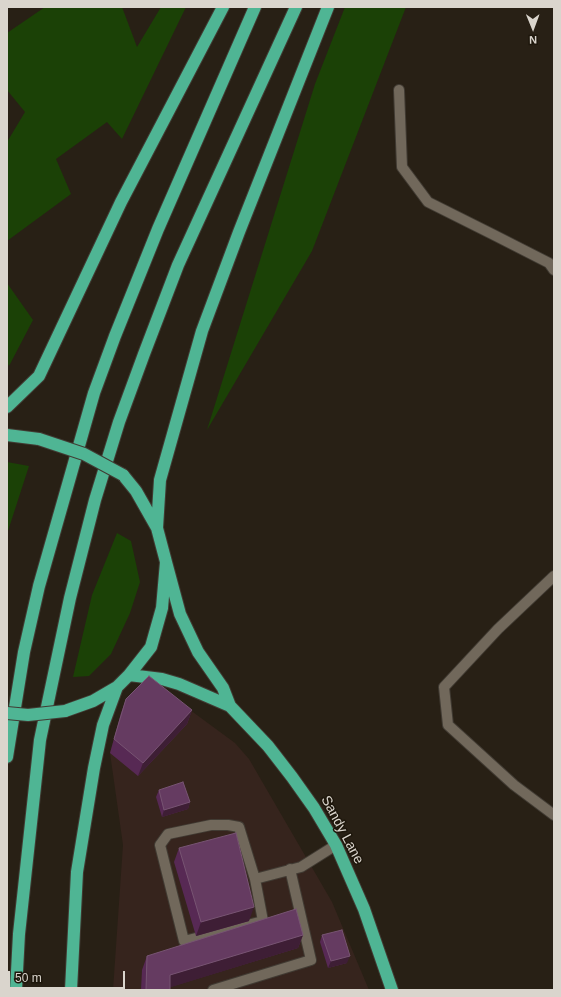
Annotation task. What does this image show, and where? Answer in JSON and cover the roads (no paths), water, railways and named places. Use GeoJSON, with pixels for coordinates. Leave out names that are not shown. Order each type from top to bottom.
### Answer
{"type":"FeatureCollection","features":[{"type":"Feature","properties":{"kind":"highway"},"geometry":{"type":"LineString","coordinates":[[7,408],[39,376],[121,202],[223,7]]}},
{"type":"Feature","properties":{"kind":"highway"},"geometry":{"type":"LineString","coordinates":[[7,756],[24,652],[39,586],[94,393],[114,336],[158,229],[255,7]]}},
{"type":"Feature","properties":{"kind":"highway"},"geometry":{"type":"LineString","coordinates":[[16,990],[19,934],[40,740],[70,598],[95,500],[127,401],[178,265],[296,7]]}},
{"type":"Feature","properties":{"kind":"highway"},"geometry":{"type":"LineString","coordinates":[[157,528],[160,480],[202,331],[239,232],[328,7]]}},
{"type":"Feature","properties":{"kind":"highway"},"geometry":{"type":"LineString","coordinates":[[7,435],[39,439],[84,454],[123,475],[136,491],[157,528]]}},
{"type":"Feature","properties":{"kind":"highway","name":"Sandy Lane"},"geometry":{"type":"LineString","coordinates":[[157,528],[180,614],[198,652],[223,688],[230,706],[268,746],[292,777],[314,808],[336,846],[364,909],[392,990]]}},
{"type":"Feature","properties":{"kind":"highway"},"geometry":{"type":"LineString","coordinates":[[7,713],[28,715],[65,711],[93,701],[117,687],[129,675],[151,647],[162,608],[166,562]]}},
{"type":"Feature","properties":{"kind":"highway","name":"Sandy Lane"},"geometry":{"type":"LineString","coordinates":[[129,675],[162,679],[179,684],[230,706]]}},
{"type":"Feature","properties":{"kind":"highway"},"geometry":{"type":"LineString","coordinates":[[71,990],[77,872],[94,768],[103,725],[117,687]]}},
{"type":"Feature","properties":{"kind":"lane"},"geometry":{"type":"LineString","coordinates":[[399,90],[402,167],[428,202],[549,263],[554,270]]}},
{"type":"Feature","properties":{"kind":"lane"},"geometry":{"type":"LineString","coordinates":[[554,576],[498,629],[444,687],[448,725],[514,785],[554,815]]}},
{"type":"Feature","properties":{"kind":"lane"},"geometry":{"type":"LineString","coordinates":[[228,824],[239,827],[255,879],[263,921],[184,941],[160,845],[168,834],[211,825],[228,824]]}},
{"type":"Feature","properties":{"kind":"lane"},"geometry":{"type":"LineString","coordinates":[[255,879],[301,867],[336,846]]}},
{"type":"Feature","properties":{"kind":"lane"},"geometry":{"type":"LineString","coordinates":[[213,990],[311,960],[290,869]]}}]}
